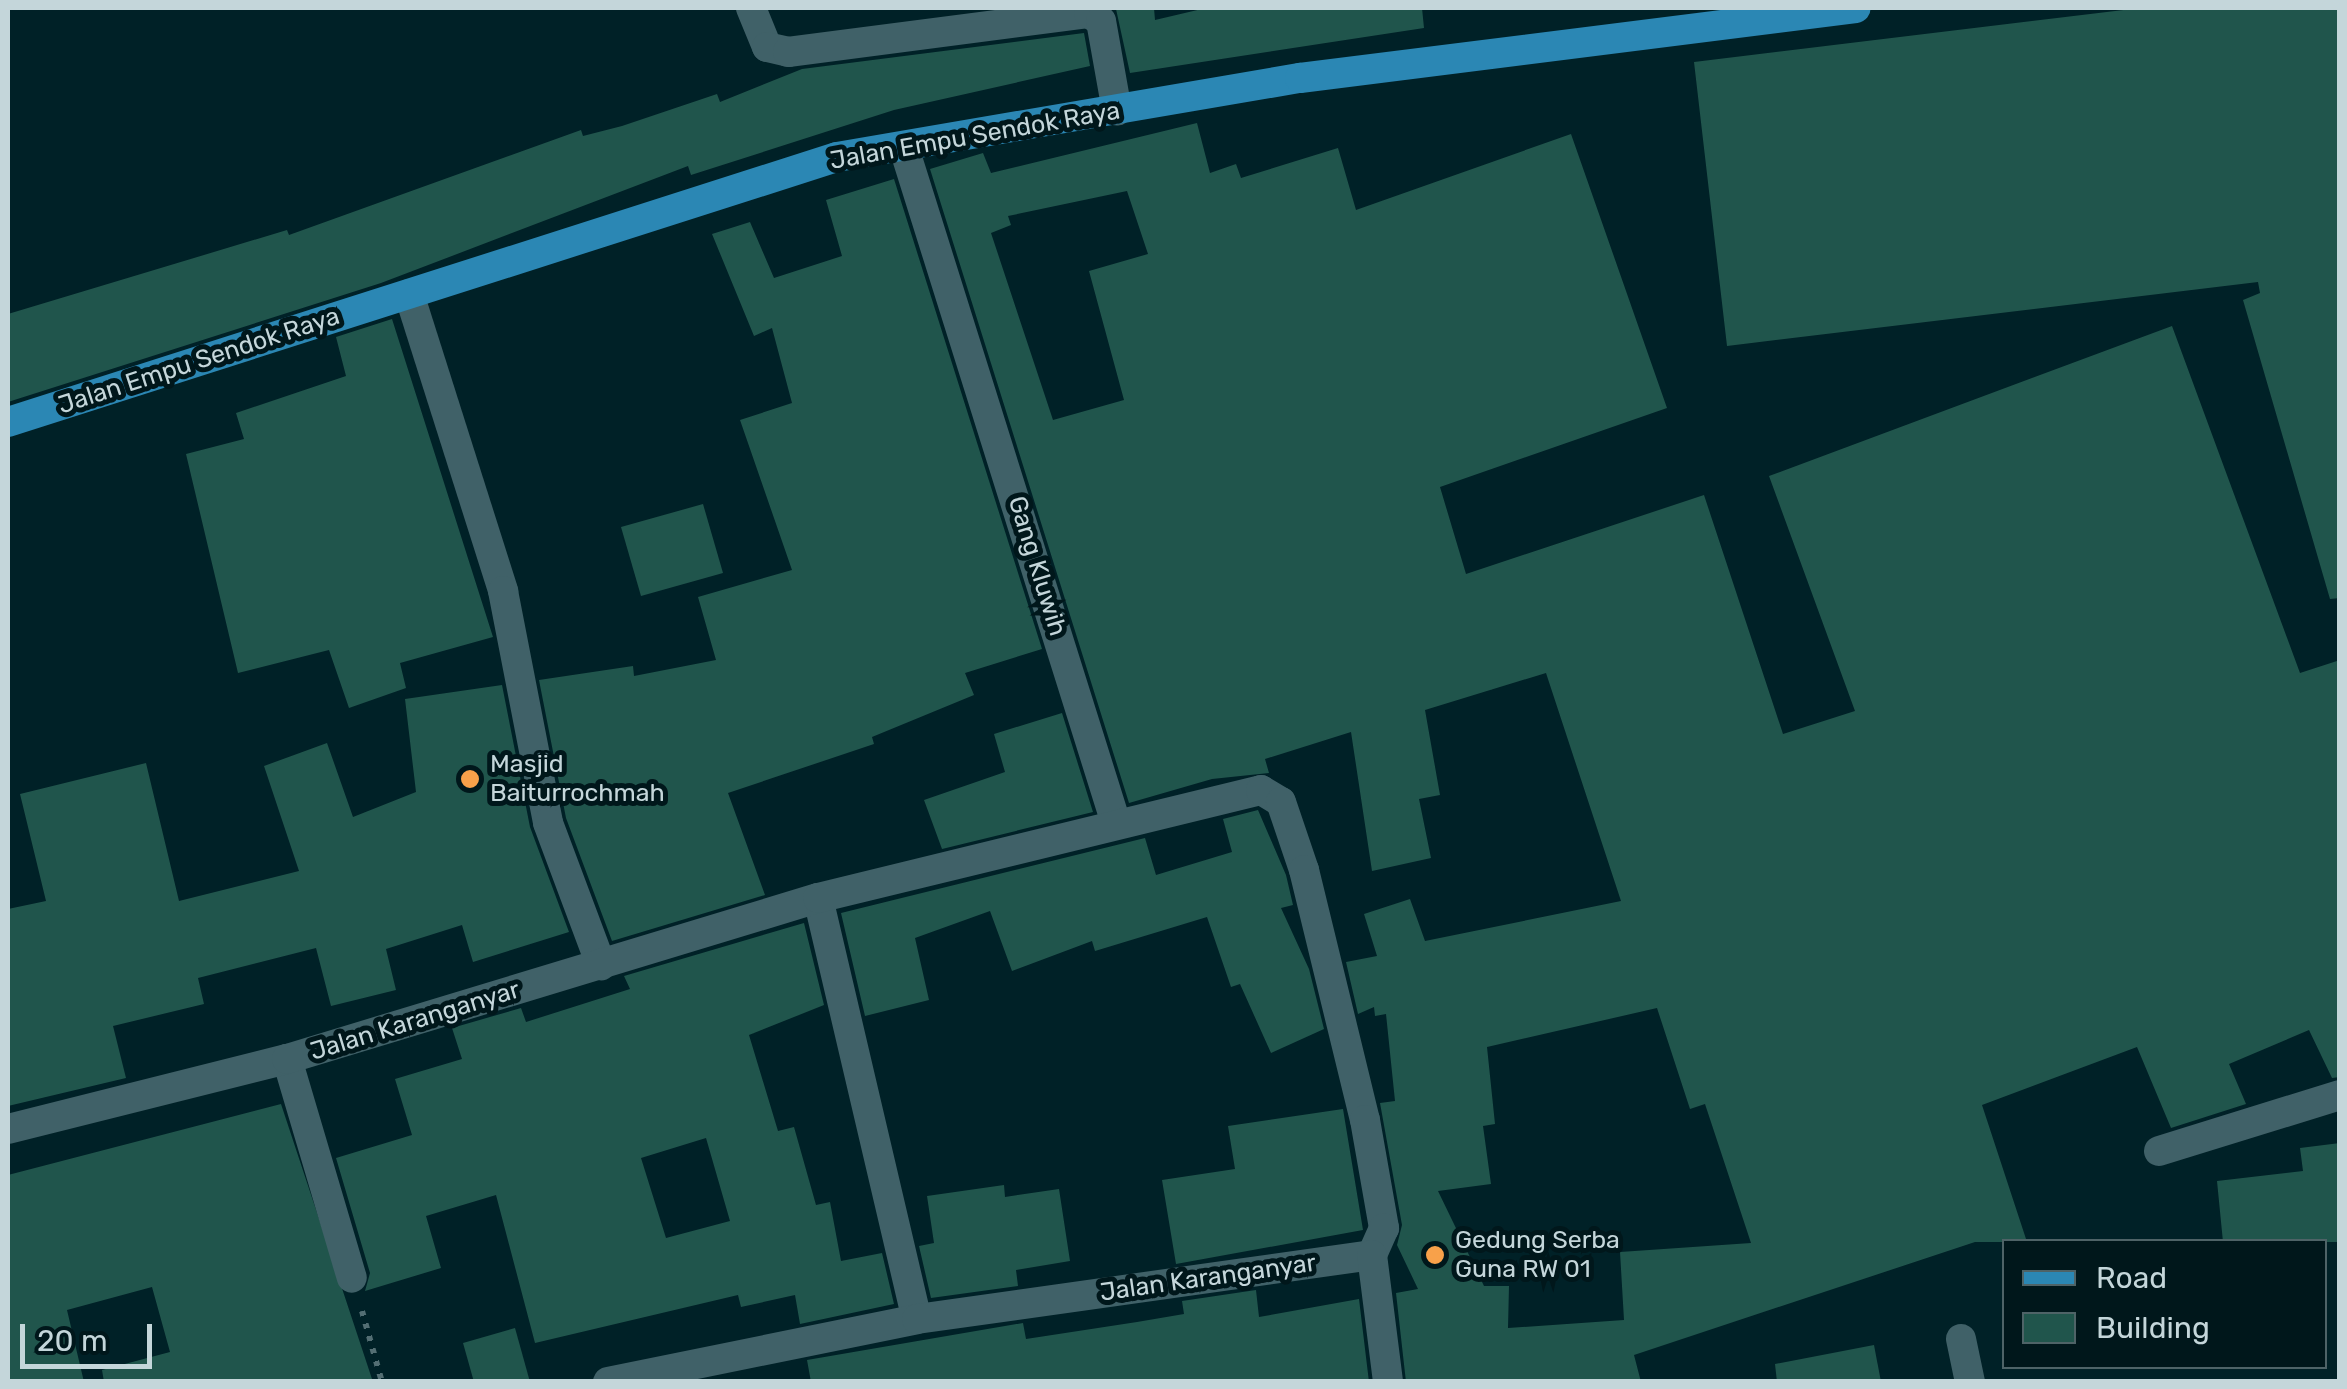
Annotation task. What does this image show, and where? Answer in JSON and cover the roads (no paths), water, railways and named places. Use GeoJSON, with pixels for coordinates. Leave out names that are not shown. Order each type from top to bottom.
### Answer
{"type":"FeatureCollection","features":[{"type":"Feature","properties":{"kind":"main road","name":"Jalan Empu Sendok Raya"},"geometry":{"type":"LineString","coordinates":[[8,422],[837,157],[1300,78],[1856,8]]}},
{"type":"Feature","properties":{"kind":"street"},"geometry":{"type":"LineString","coordinates":[[751,8],[767,47],[788,52],[1089,12],[1101,21],[1117,111]]}},
{"type":"Feature","properties":{"kind":"street","name":"Gang Kluwih"},"geometry":{"type":"LineString","coordinates":[[904,148],[1115,820]]}},
{"type":"Feature","properties":{"kind":"street"},"geometry":{"type":"LineString","coordinates":[[409,294],[503,591],[548,823],[601,966]]}},
{"type":"Feature","properties":{"kind":"street"},"geometry":{"type":"LineString","coordinates":[[1115,820],[1261,790],[1281,802],[1365,1120],[1384,1228],[1372,1255],[1388,1382]]}},
{"type":"Feature","properties":{"kind":"street","name":"Jalan Karanganyar"},"geometry":{"type":"LineString","coordinates":[[8,1129],[287,1058],[818,898],[1115,820]]}},
{"type":"Feature","properties":{"kind":"street"},"geometry":{"type":"LineString","coordinates":[[818,898],[917,1319]]}},
{"type":"Feature","properties":{"kind":"street"},"geometry":{"type":"LineString","coordinates":[[287,1058],[352,1278]]}},
{"type":"Feature","properties":{"kind":"street"},"geometry":{"type":"LineString","coordinates":[[2159,1151],[2340,1095]]}},
{"type":"Feature","properties":{"kind":"street","name":"Jalan Karanganyar"},"geometry":{"type":"LineString","coordinates":[[608,1382],[917,1319],[1372,1255]]}},
{"type":"Feature","properties":{"kind":"street"},"geometry":{"type":"LineString","coordinates":[[1962,1339],[1970,1382]]}},
{"type":"Feature","properties":{"kind":"place","name":"Masjid Baiturrochmah"},"geometry":{"type":"Point","coordinates":[470,779]}},
{"type":"Feature","properties":{"kind":"place","name":"Gedung Serba Guna RW 01"},"geometry":{"type":"Point","coordinates":[1435,1255]}}]}
